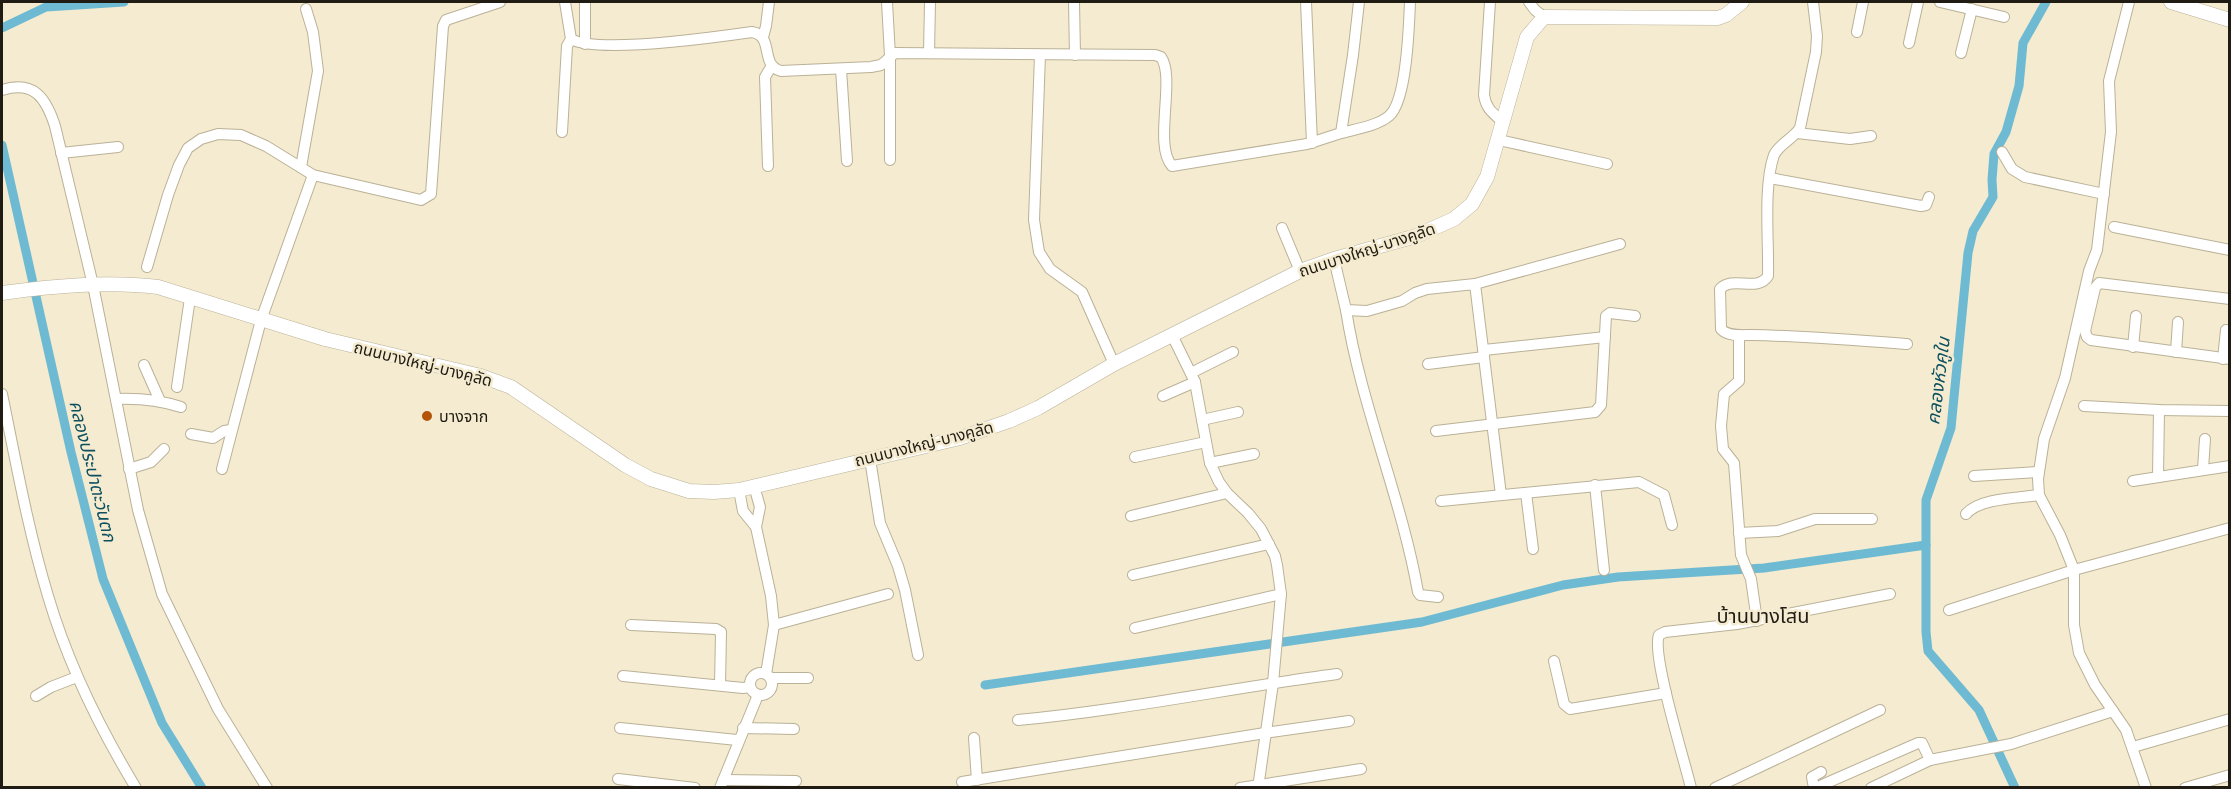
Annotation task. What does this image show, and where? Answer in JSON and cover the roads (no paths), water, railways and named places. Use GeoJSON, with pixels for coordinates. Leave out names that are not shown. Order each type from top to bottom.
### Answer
{"type":"FeatureCollection","features":[{"type":"Feature","properties":{"kind":"street"},"geometry":{"type":"LineString","coordinates":[[144,276],[179,165],[191,144],[218,134],[241,135],[313,175],[421,200],[431,194],[446,20],[500,2]]}},
{"type":"Feature","properties":{"kind":"street"},"geometry":{"type":"LineString","coordinates":[[562,132],[567,46],[571,39],[565,2]]}},
{"type":"Feature","properties":{"kind":"street"},"geometry":{"type":"LineString","coordinates":[[585,2],[585,44]]}},
{"type":"Feature","properties":{"kind":"street"},"geometry":{"type":"LineString","coordinates":[[768,166],[765,77],[771,67],[762,37],[769,2]]}},
{"type":"Feature","properties":{"kind":"street"},"geometry":{"type":"LineString","coordinates":[[887,2],[890,56],[890,160]]}},
{"type":"Feature","properties":{"kind":"street"},"geometry":{"type":"LineString","coordinates":[[929,53],[930,2]]}},
{"type":"Feature","properties":{"kind":"street"},"geometry":{"type":"LineString","coordinates":[[1074,2],[1075,55]]}},
{"type":"Feature","properties":{"kind":"street"},"geometry":{"type":"LineString","coordinates":[[1306,2],[1312,142]]}},
{"type":"Feature","properties":{"kind":"street"},"geometry":{"type":"LineString","coordinates":[[1341,134],[1359,2]]}},
{"type":"Feature","properties":{"kind":"street"},"geometry":{"type":"LineString","coordinates":[[771,67],[780,71],[871,67],[881,64],[895,53],[1155,55],[1161,57],[1166,68],[1164,116],[1167,158],[1172,166],[1312,142],[1380,122],[1391,114],[1401,88],[1408,42],[1410,2]]}},
{"type":"Feature","properties":{"kind":"street"},"geometry":{"type":"LineString","coordinates":[[1490,2],[1484,95],[1486,105],[1492,114],[1503,122]]}},
{"type":"Feature","properties":{"kind":"street"},"geometry":{"type":"LineString","coordinates":[[1529,2],[1544,17],[1718,18],[1726,15],[1742,2]]}},
{"type":"Feature","properties":{"kind":"street"},"geometry":{"type":"LineString","coordinates":[[1814,2],[1816,52],[1800,128],[1779,147],[1775,154],[1770,178],[1768,276],[1765,282],[1758,285],[1723,285],[1720,289],[1721,329],[1727,333],[1739,334],[1804,336],[1907,344]]}},
{"type":"Feature","properties":{"kind":"street"},"geometry":{"type":"LineString","coordinates":[[1857,32],[1863,2]]}},
{"type":"Feature","properties":{"kind":"street"},"geometry":{"type":"LineString","coordinates":[[1909,43],[1918,2]]}},
{"type":"Feature","properties":{"kind":"street"},"geometry":{"type":"LineString","coordinates":[[1940,2],[2004,17]]}},
{"type":"Feature","properties":{"kind":"street"},"geometry":{"type":"LineString","coordinates":[[2129,2],[2109,81],[2111,120],[2097,250],[2089,271],[2065,378],[2044,440],[2038,472],[2039,495],[2060,535],[2074,570],[2075,640],[2083,663],[2126,730],[2146,788]]}},
{"type":"Feature","properties":{"kind":"street"},"geometry":{"type":"LineString","coordinates":[[2172,2],[2229,20]]}},
{"type":"Feature","properties":{"kind":"street"},"geometry":{"type":"LineString","coordinates":[[302,167],[318,71],[313,32],[306,9]]}},
{"type":"Feature","properties":{"kind":"street"},"geometry":{"type":"LineString","coordinates":[[1961,53],[1972,9]]}},
{"type":"Feature","properties":{"kind":"street","name":"ถนนบางใหญ่-บางคูลัด"},"geometry":{"type":"LineString","coordinates":[[2,293],[93,285],[144,276],[158,286],[261,320],[325,339],[481,376],[511,387],[625,465],[670,487],[689,491],[740,490],[960,438],[1009,421],[1038,408],[1114,364],[1300,271],[1416,236],[1454,219],[1477,197],[1488,177],[1527,37],[1544,17]]}},
{"type":"Feature","properties":{"kind":"street"},"geometry":{"type":"LineString","coordinates":[[571,39],[585,44],[640,44],[752,32],[762,37]]}},
{"type":"Feature","properties":{"kind":"street"},"geometry":{"type":"LineString","coordinates":[[1040,55],[1034,220],[1039,252],[1050,269],[1082,292],[1114,364]]}},
{"type":"Feature","properties":{"kind":"street"},"geometry":{"type":"LineString","coordinates":[[842,69],[847,160]]}},
{"type":"Feature","properties":{"kind":"street"},"geometry":{"type":"LineString","coordinates":[[2,90],[9,87],[38,92],[48,105],[93,285],[138,510],[162,594],[218,709],[267,788]]}},
{"type":"Feature","properties":{"kind":"street"},"geometry":{"type":"LineString","coordinates":[[1797,133],[1850,139],[1871,136]]}},
{"type":"Feature","properties":{"kind":"street"},"geometry":{"type":"LineString","coordinates":[[1498,140],[1607,164]]}},
{"type":"Feature","properties":{"kind":"street"},"geometry":{"type":"LineString","coordinates":[[61,153],[118,147]]}},
{"type":"Feature","properties":{"kind":"street"},"geometry":{"type":"LineString","coordinates":[[2002,152],[2012,170],[2025,177],[2104,194]]}},
{"type":"Feature","properties":{"kind":"street"},"geometry":{"type":"LineString","coordinates":[[222,469],[261,320],[313,175]]}},
{"type":"Feature","properties":{"kind":"street"},"geometry":{"type":"LineString","coordinates":[[1770,178],[1921,206],[1926,205],[1929,197]]}},
{"type":"Feature","properties":{"kind":"street"},"geometry":{"type":"LineString","coordinates":[[2114,227],[2229,250]]}},
{"type":"Feature","properties":{"kind":"street"},"geometry":{"type":"LineString","coordinates":[[1282,228],[1300,271]]}},
{"type":"Feature","properties":{"kind":"street"},"geometry":{"type":"LineString","coordinates":[[1346,310],[1366,311],[1402,302],[1415,293],[1475,284],[1620,244]]}},
{"type":"Feature","properties":{"kind":"street"},"geometry":{"type":"LineString","coordinates":[[1334,259],[1352,349],[1404,531],[1418,592],[1420,595],[1438,597]]}},
{"type":"Feature","properties":{"kind":"street"},"geometry":{"type":"LineString","coordinates":[[1475,284],[1501,495]]}},
{"type":"Feature","properties":{"kind":"street"},"geometry":{"type":"LineString","coordinates":[[2226,330],[2226,359],[2091,340],[2087,338],[2085,331],[2095,288],[2099,284],[2229,299]]}},
{"type":"Feature","properties":{"kind":"street"},"geometry":{"type":"LineString","coordinates":[[177,387],[190,298]]}},
{"type":"Feature","properties":{"kind":"street"},"geometry":{"type":"LineString","coordinates":[[1436,430],[1492,425],[1599,410],[1608,314],[1635,316]]}},
{"type":"Feature","properties":{"kind":"street"},"geometry":{"type":"LineString","coordinates":[[2133,347],[2136,315]]}},
{"type":"Feature","properties":{"kind":"street"},"geometry":{"type":"LineString","coordinates":[[2176,352],[2178,322]]}},
{"type":"Feature","properties":{"kind":"street"},"geometry":{"type":"LineString","coordinates":[[1739,334],[1739,381],[1724,394],[1721,426],[1723,449],[1734,463],[1743,563],[1751,579],[1757,621]]}},
{"type":"Feature","properties":{"kind":"street"},"geometry":{"type":"LineString","coordinates":[[1172,335],[1193,377],[1210,463],[1219,483],[1248,513],[1275,556],[1281,594],[1273,683],[1258,786]]}},
{"type":"Feature","properties":{"kind":"street"},"geometry":{"type":"LineString","coordinates":[[1428,364],[1605,337]]}},
{"type":"Feature","properties":{"kind":"street"},"geometry":{"type":"LineString","coordinates":[[1163,396],[1233,352]]}},
{"type":"Feature","properties":{"kind":"street"},"geometry":{"type":"LineString","coordinates":[[144,365],[160,401]]}},
{"type":"Feature","properties":{"kind":"street"},"geometry":{"type":"LineString","coordinates":[[2,394],[4,415],[48,597],[77,676],[95,715],[136,788]]}},
{"type":"Feature","properties":{"kind":"street"},"geometry":{"type":"LineString","coordinates":[[116,399],[160,401],[181,407]]}},
{"type":"Feature","properties":{"kind":"street"},"geometry":{"type":"LineString","coordinates":[[2084,406],[2229,411]]}},
{"type":"Feature","properties":{"kind":"street"},"geometry":{"type":"LineString","coordinates":[[2158,477],[2159,410]]}},
{"type":"Feature","properties":{"kind":"street"},"geometry":{"type":"LineString","coordinates":[[1202,420],[1238,412]]}},
{"type":"Feature","properties":{"kind":"street"},"geometry":{"type":"LineString","coordinates":[[191,434],[213,438],[224,431],[231,430]]}},
{"type":"Feature","properties":{"kind":"street"},"geometry":{"type":"LineString","coordinates":[[2203,470],[2205,439]]}},
{"type":"Feature","properties":{"kind":"street"},"geometry":{"type":"LineString","coordinates":[[1135,457],[1206,442]]}},
{"type":"Feature","properties":{"kind":"street"},"geometry":{"type":"LineString","coordinates":[[129,469],[151,462],[164,449]]}},
{"type":"Feature","properties":{"kind":"street"},"geometry":{"type":"LineString","coordinates":[[1210,463],[1254,454]]}},
{"type":"Feature","properties":{"kind":"street"},"geometry":{"type":"LineString","coordinates":[[870,459],[880,523],[898,566],[905,590],[918,655]]}},
{"type":"Feature","properties":{"kind":"street"},"geometry":{"type":"LineString","coordinates":[[2133,481],[2229,466]]}},
{"type":"Feature","properties":{"kind":"street"},"geometry":{"type":"LineString","coordinates":[[1974,476],[2038,472]]}},
{"type":"Feature","properties":{"kind":"street"},"geometry":{"type":"LineString","coordinates":[[1441,501],[1595,485],[1642,483],[1664,495],[1672,525]]}},
{"type":"Feature","properties":{"kind":"street"},"geometry":{"type":"LineString","coordinates":[[1595,485],[1604,570]]}},
{"type":"Feature","properties":{"kind":"street"},"geometry":{"type":"LineString","coordinates":[[623,676],[720,685],[754,691],[762,695],[770,691],[772,682],[769,676],[774,625],[771,597],[756,527],[759,507],[754,486]]}},
{"type":"Feature","properties":{"kind":"street"},"geometry":{"type":"LineString","coordinates":[[740,490],[744,511],[756,527]]}},
{"type":"Feature","properties":{"kind":"street"},"geometry":{"type":"LineString","coordinates":[[1131,516],[1227,493]]}},
{"type":"Feature","properties":{"kind":"street"},"geometry":{"type":"LineString","coordinates":[[1526,493],[1533,549]]}},
{"type":"Feature","properties":{"kind":"street"},"geometry":{"type":"LineString","coordinates":[[1966,514],[1970,509],[1981,505],[2039,495]]}},
{"type":"Feature","properties":{"kind":"street"},"geometry":{"type":"LineString","coordinates":[[1739,533],[1779,531],[1815,519],[1872,519]]}},
{"type":"Feature","properties":{"kind":"street"},"geometry":{"type":"LineString","coordinates":[[1949,610],[2074,570],[2229,528]]}},
{"type":"Feature","properties":{"kind":"street"},"geometry":{"type":"LineString","coordinates":[[1133,575],[1269,544]]}},
{"type":"Feature","properties":{"kind":"street"},"geometry":{"type":"LineString","coordinates":[[774,625],[888,594]]}},
{"type":"Feature","properties":{"kind":"street"},"geometry":{"type":"LineString","coordinates":[[1135,628],[1281,594]]}},
{"type":"Feature","properties":{"kind":"street"},"geometry":{"type":"LineString","coordinates":[[1691,788],[1666,693],[1657,645],[1657,639],[1662,633],[1757,621],[1890,594]]}},
{"type":"Feature","properties":{"kind":"street"},"geometry":{"type":"LineString","coordinates":[[631,626],[716,629],[721,632],[720,685]]}},
{"type":"Feature","properties":{"kind":"street"},"geometry":{"type":"LineString","coordinates":[[1554,661],[1564,704],[1570,709],[1666,693]]}},
{"type":"Feature","properties":{"kind":"street"},"geometry":{"type":"LineString","coordinates":[[796,781],[721,784],[743,728],[754,691],[752,676],[759,672],[769,676],[808,678]]}},
{"type":"Feature","properties":{"kind":"street"},"geometry":{"type":"LineString","coordinates":[[1018,720],[1081,714],[1337,674]]}},
{"type":"Feature","properties":{"kind":"street"},"geometry":{"type":"LineString","coordinates":[[36,696],[77,676]]}},
{"type":"Feature","properties":{"kind":"street"},"geometry":{"type":"LineString","coordinates":[[1715,788],[1880,711]]}},
{"type":"Feature","properties":{"kind":"street"},"geometry":{"type":"LineString","coordinates":[[1871,788],[1930,760],[2011,744],[2113,711]]}},
{"type":"Feature","properties":{"kind":"street"},"geometry":{"type":"LineString","coordinates":[[2133,747],[2229,719]]}},
{"type":"Feature","properties":{"kind":"street"},"geometry":{"type":"LineString","coordinates":[[962,782],[1265,733],[1349,722]]}},
{"type":"Feature","properties":{"kind":"street"},"geometry":{"type":"LineString","coordinates":[[620,728],[738,740]]}},
{"type":"Feature","properties":{"kind":"street"},"geometry":{"type":"LineString","coordinates":[[743,728],[794,729]]}},
{"type":"Feature","properties":{"kind":"street"},"geometry":{"type":"LineString","coordinates":[[974,738],[977,780]]}},
{"type":"Feature","properties":{"kind":"street"},"geometry":{"type":"LineString","coordinates":[[1821,772],[1812,777],[1818,786],[1918,743],[1922,743],[1930,760]]}},
{"type":"Feature","properties":{"kind":"street"},"geometry":{"type":"LineString","coordinates":[[1240,788],[1361,769]]}},
{"type":"Feature","properties":{"kind":"street"},"geometry":{"type":"LineString","coordinates":[[2185,788],[2229,775]]}},
{"type":"Feature","properties":{"kind":"street"},"geometry":{"type":"LineString","coordinates":[[618,779],[695,788]]}},
{"type":"Feature","properties":{"kind":"waterway"},"geometry":{"type":"LineString","coordinates":[[45,2],[46,7]]}},
{"type":"Feature","properties":{"kind":"waterway"},"geometry":{"type":"LineString","coordinates":[[2,28],[46,7],[124,2]]}},
{"type":"Feature","properties":{"kind":"waterway","name":"คลองหัวคูใน"},"geometry":{"type":"LineString","coordinates":[[2015,788],[1979,710],[1928,651],[1926,500],[1951,428],[1968,253],[1973,231],[1993,197],[1994,154],[2006,132],[2019,86],[2023,43],[2046,2]]}},
{"type":"Feature","properties":{"kind":"waterway","name":"คลองประปาตะวันตก"},"geometry":{"type":"LineString","coordinates":[[2,145],[71,452],[103,579],[162,723],[202,788]]}},
{"type":"Feature","properties":{"kind":"waterway"},"geometry":{"type":"LineString","coordinates":[[985,685],[1422,622],[1563,585],[1618,577],[1764,568],[1926,545]]}},
{"type":"Feature","properties":{"kind":"place","name":"บางจาก"},"geometry":{"type":"Point","coordinates":[427,416]}},
{"type":"Feature","properties":{"kind":"district","name":"บ้านบางโสน"},"geometry":{"type":"Point","coordinates":[1763,616]}}]}
